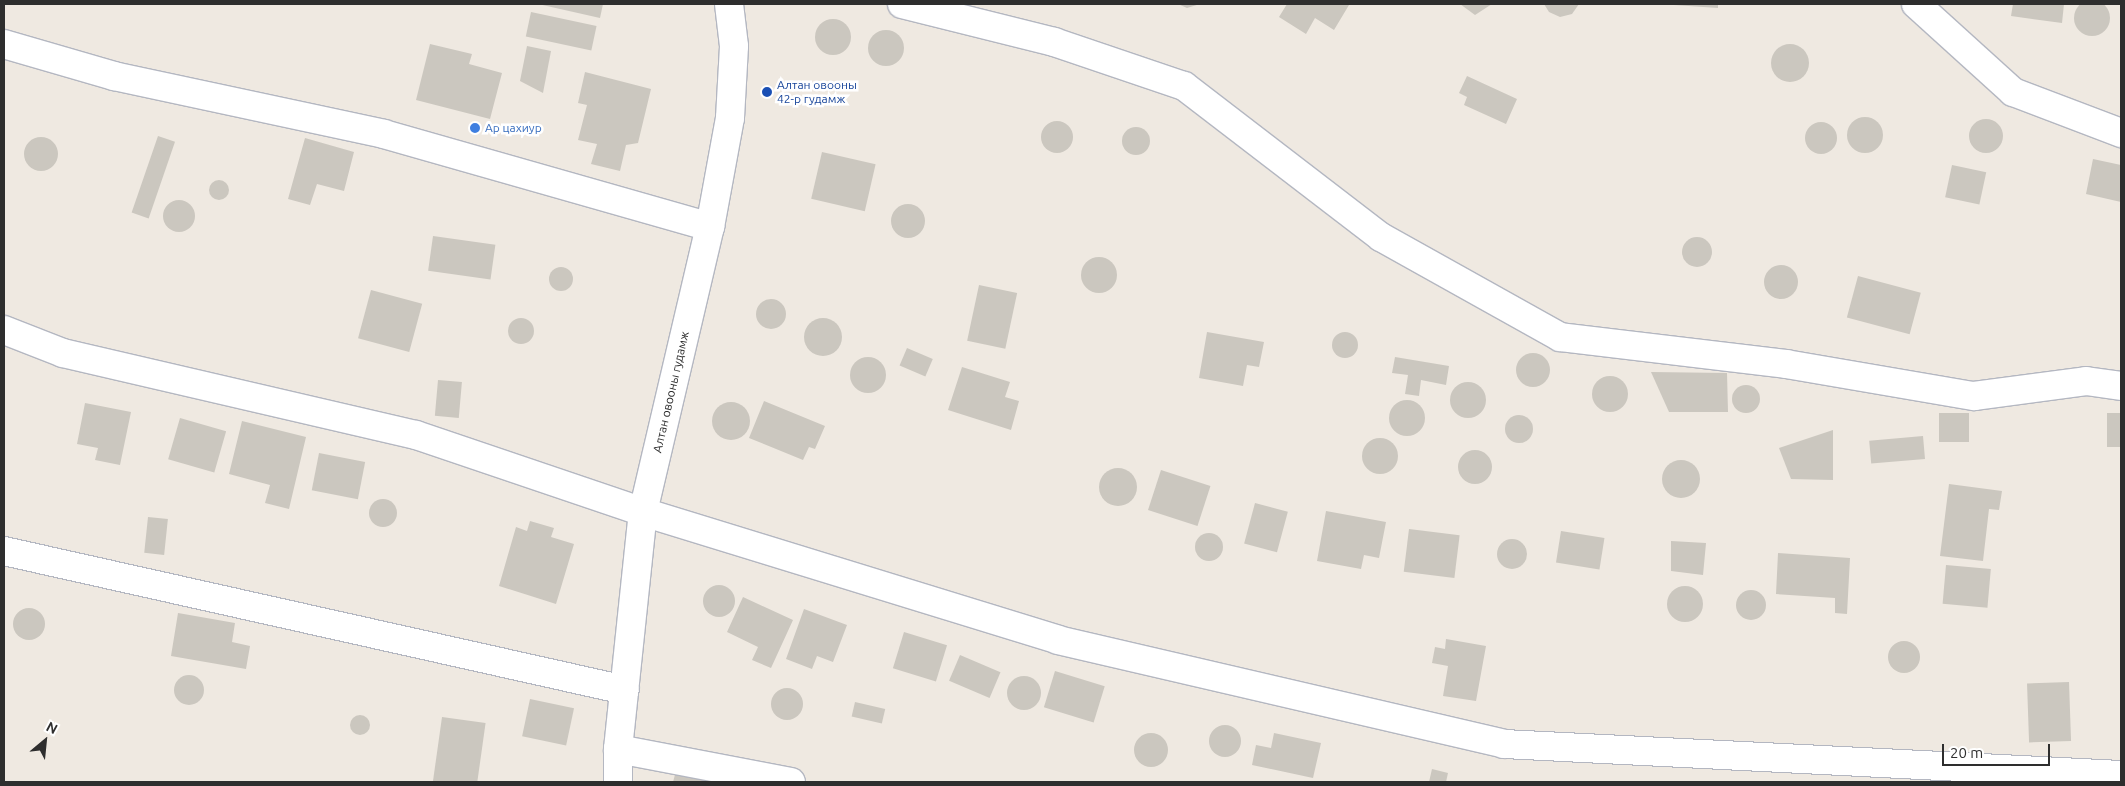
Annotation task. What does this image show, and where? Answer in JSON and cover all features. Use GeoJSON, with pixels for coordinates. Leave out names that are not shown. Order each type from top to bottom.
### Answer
{"type":"FeatureCollection","features":[{"type":"Feature","properties":{"kind":"street","name":"Алтан овооны гудамж"},"geometry":{"type":"LineString","coordinates":[[618,782],[618,749],[643,512],[710,227],[730,118],[734,46],[729,4]]}},
{"type":"Feature","properties":{"kind":"street"},"geometry":{"type":"LineString","coordinates":[[902,4],[1054,42],[1184,86],[1381,237],[1560,337],[1786,364],[1974,396],[2086,381],[2121,386]]}},
{"type":"Feature","properties":{"kind":"street"},"geometry":{"type":"LineString","coordinates":[[1916,4],[2013,92],[2121,132]]}},
{"type":"Feature","properties":{"kind":"street"},"geometry":{"type":"LineString","coordinates":[[4,44],[114,76],[393,136],[710,227]]}},
{"type":"Feature","properties":{"kind":"street"},"geometry":{"type":"LineString","coordinates":[[4,330],[63,353],[416,436],[643,512],[1058,640],[1504,744],[2121,775]]}},
{"type":"Feature","properties":{"kind":"street"},"geometry":{"type":"LineString","coordinates":[[4,551],[625,690]]}},
{"type":"Feature","properties":{"kind":"street"},"geometry":{"type":"LineString","coordinates":[[618,749],[791,782]]}},
{"type":"Feature","properties":{"kind":"building"},"geometry":{"type":"Polygon","coordinates":[[[2092,0],[2099,1],[2105,5],[2109,11],[2109,25],[2105,31],[2099,35],[2092,36],[2085,35],[2079,31],[2075,25],[2074,18],[2075,11],[2079,5],[2085,1],[2092,0]]]}},
{"type":"Feature","properties":{"kind":"building"},"geometry":{"type":"Polygon","coordinates":[[[538,4],[603,4],[600,18],[538,4]]]}},
{"type":"Feature","properties":{"kind":"building"},"geometry":{"type":"Polygon","coordinates":[[[1178,4],[1200,4],[1187,8],[1178,4]]]}},
{"type":"Feature","properties":{"kind":"building"},"geometry":{"type":"Polygon","coordinates":[[[1287,4],[1349,5],[1334,30],[1315,18],[1306,34],[1279,17],[1287,4]]]}},
{"type":"Feature","properties":{"kind":"building"},"geometry":{"type":"Polygon","coordinates":[[[1460,4],[1492,4],[1475,15],[1460,4]]]}},
{"type":"Feature","properties":{"kind":"building"},"geometry":{"type":"Polygon","coordinates":[[[1544,4],[1579,4],[1572,14],[1560,17],[1549,12],[1544,4]]]}},
{"type":"Feature","properties":{"kind":"building"},"geometry":{"type":"Polygon","coordinates":[[[1659,4],[1718,4],[1718,8],[1659,4]]]}},
{"type":"Feature","properties":{"kind":"building"},"geometry":{"type":"Polygon","coordinates":[[[2013,4],[2064,4],[2062,23],[2011,16],[2013,4]]]}},
{"type":"Feature","properties":{"kind":"building"},"geometry":{"type":"Polygon","coordinates":[[[531,12],[597,26],[591,50],[526,36],[531,12]]]}},
{"type":"Feature","properties":{"kind":"building"},"geometry":{"type":"Polygon","coordinates":[[[833,19],[840,20],[846,24],[850,30],[850,44],[846,50],[840,54],[833,55],[826,54],[820,50],[816,44],[815,37],[816,30],[820,24],[826,20],[833,19]]]}},
{"type":"Feature","properties":{"kind":"building"},"geometry":{"type":"Polygon","coordinates":[[[886,30],[899,35],[904,48],[899,61],[886,66],[873,61],[868,48],[873,35],[886,30]]]}},
{"type":"Feature","properties":{"kind":"building"},"geometry":{"type":"Polygon","coordinates":[[[430,44],[472,54],[469,64],[502,73],[490,119],[416,100],[430,44]]]}},
{"type":"Feature","properties":{"kind":"building"},"geometry":{"type":"Polygon","coordinates":[[[1790,44],[1804,49],[1809,63],[1804,77],[1790,82],[1776,77],[1771,63],[1776,49],[1790,44]]]}},
{"type":"Feature","properties":{"kind":"building"},"geometry":{"type":"Polygon","coordinates":[[[527,46],[551,51],[543,93],[520,81],[527,46]]]}},
{"type":"Feature","properties":{"kind":"building"},"geometry":{"type":"Polygon","coordinates":[[[585,72],[651,89],[638,143],[626,145],[620,171],[591,164],[597,144],[578,140],[587,105],[578,103],[585,72]]]}},
{"type":"Feature","properties":{"kind":"building"},"geometry":{"type":"Polygon","coordinates":[[[1467,76],[1517,99],[1506,124],[1464,105],[1467,97],[1459,93],[1467,76]]]}},
{"type":"Feature","properties":{"kind":"building"},"geometry":{"type":"Polygon","coordinates":[[[1865,117],[1872,118],[1878,122],[1882,128],[1882,142],[1878,148],[1872,152],[1865,153],[1858,152],[1852,148],[1848,142],[1847,135],[1848,128],[1852,122],[1858,118],[1865,117]]]}},
{"type":"Feature","properties":{"kind":"building"},"geometry":{"type":"Polygon","coordinates":[[[1986,119],[1998,124],[2003,136],[1998,148],[1986,153],[1974,148],[1969,136],[1974,124],[1986,119]]]}},
{"type":"Feature","properties":{"kind":"building"},"geometry":{"type":"Polygon","coordinates":[[[1057,121],[1068,126],[1073,137],[1068,148],[1057,153],[1046,148],[1041,137],[1046,126],[1057,121]]]}},
{"type":"Feature","properties":{"kind":"building"},"geometry":{"type":"Polygon","coordinates":[[[1821,122],[1827,123],[1832,127],[1836,132],[1836,144],[1832,149],[1827,153],[1821,154],[1815,153],[1810,149],[1806,144],[1805,138],[1806,132],[1810,127],[1815,123],[1821,122]]]}},
{"type":"Feature","properties":{"kind":"building"},"geometry":{"type":"Polygon","coordinates":[[[1136,127],[1146,131],[1150,141],[1146,151],[1136,155],[1126,151],[1122,141],[1126,131],[1136,127]]]}},
{"type":"Feature","properties":{"kind":"building"},"geometry":{"type":"Polygon","coordinates":[[[158,136],[175,142],[149,218],[132,213],[158,136]]]}},
{"type":"Feature","properties":{"kind":"building"},"geometry":{"type":"Polygon","coordinates":[[[41,137],[48,138],[53,142],[57,147],[57,161],[53,166],[48,170],[41,171],[34,170],[29,166],[25,161],[24,154],[25,147],[29,142],[34,138],[41,137]]]}},
{"type":"Feature","properties":{"kind":"building"},"geometry":{"type":"Polygon","coordinates":[[[305,138],[354,152],[344,191],[317,184],[310,205],[288,199],[305,138]]]}},
{"type":"Feature","properties":{"kind":"building"},"geometry":{"type":"Polygon","coordinates":[[[822,152],[876,164],[865,211],[811,199],[822,152]]]}},
{"type":"Feature","properties":{"kind":"building"},"geometry":{"type":"Polygon","coordinates":[[[2093,159],[2121,165],[2121,202],[2086,194],[2093,159]]]}},
{"type":"Feature","properties":{"kind":"building"},"geometry":{"type":"Polygon","coordinates":[[[1952,165],[1986,172],[1979,205],[1945,197],[1952,165]]]}},
{"type":"Feature","properties":{"kind":"building"},"geometry":{"type":"Polygon","coordinates":[[[219,180],[226,183],[229,190],[226,197],[219,200],[212,197],[209,190],[212,183],[219,180]]]}},
{"type":"Feature","properties":{"kind":"building"},"geometry":{"type":"Polygon","coordinates":[[[179,200],[190,205],[195,216],[190,227],[179,232],[168,227],[163,216],[168,205],[179,200]]]}},
{"type":"Feature","properties":{"kind":"building"},"geometry":{"type":"Polygon","coordinates":[[[908,204],[920,209],[925,221],[920,233],[908,238],[896,233],[891,221],[896,209],[908,204]]]}},
{"type":"Feature","properties":{"kind":"building"},"geometry":{"type":"Polygon","coordinates":[[[433,236],[495,245],[491,279],[428,271],[433,236]]]}},
{"type":"Feature","properties":{"kind":"building"},"geometry":{"type":"Polygon","coordinates":[[[1697,237],[1708,241],[1712,252],[1708,263],[1697,267],[1686,263],[1682,252],[1686,241],[1697,237]]]}},
{"type":"Feature","properties":{"kind":"building"},"geometry":{"type":"Polygon","coordinates":[[[1099,257],[1106,258],[1112,262],[1116,268],[1116,282],[1112,288],[1106,292],[1099,293],[1092,292],[1086,288],[1082,282],[1081,275],[1082,268],[1086,262],[1092,258],[1099,257]]]}},
{"type":"Feature","properties":{"kind":"building"},"geometry":{"type":"Polygon","coordinates":[[[1781,265],[1788,266],[1793,270],[1797,275],[1797,289],[1793,294],[1788,298],[1781,299],[1774,298],[1769,294],[1765,289],[1764,282],[1765,275],[1769,270],[1774,266],[1781,265]]]}},
{"type":"Feature","properties":{"kind":"building"},"geometry":{"type":"Polygon","coordinates":[[[561,267],[570,270],[573,279],[570,288],[561,291],[552,288],[549,279],[552,270],[561,267]]]}},
{"type":"Feature","properties":{"kind":"building"},"geometry":{"type":"Polygon","coordinates":[[[1858,276],[1921,293],[1910,334],[1847,318],[1858,276]]]}},
{"type":"Feature","properties":{"kind":"building"},"geometry":{"type":"Polygon","coordinates":[[[979,285],[1017,293],[1005,349],[967,341],[979,285]]]}},
{"type":"Feature","properties":{"kind":"building"},"geometry":{"type":"Polygon","coordinates":[[[371,290],[422,304],[409,352],[358,338],[371,290]]]}},
{"type":"Feature","properties":{"kind":"building"},"geometry":{"type":"Polygon","coordinates":[[[771,299],[782,303],[786,314],[782,325],[771,329],[760,325],[756,314],[760,303],[771,299]]]}},
{"type":"Feature","properties":{"kind":"building"},"geometry":{"type":"Polygon","coordinates":[[[521,318],[530,322],[534,331],[530,340],[521,344],[512,340],[508,331],[512,322],[521,318]]]}},
{"type":"Feature","properties":{"kind":"building"},"geometry":{"type":"Polygon","coordinates":[[[823,318],[836,324],[842,337],[836,350],[823,356],[810,350],[804,337],[810,324],[823,318]]]}},
{"type":"Feature","properties":{"kind":"building"},"geometry":{"type":"Polygon","coordinates":[[[1207,332],[1264,342],[1259,367],[1247,365],[1243,386],[1199,378],[1207,332]]]}},
{"type":"Feature","properties":{"kind":"building"},"geometry":{"type":"Polygon","coordinates":[[[1345,332],[1354,336],[1358,345],[1354,354],[1345,358],[1336,354],[1332,345],[1336,336],[1345,332]]]}},
{"type":"Feature","properties":{"kind":"building"},"geometry":{"type":"Polygon","coordinates":[[[907,348],[933,359],[925,376],[900,365],[907,348]]]}},
{"type":"Feature","properties":{"kind":"building"},"geometry":{"type":"Polygon","coordinates":[[[1533,353],[1545,358],[1550,370],[1545,382],[1533,387],[1521,382],[1516,370],[1521,358],[1533,353]]]}},
{"type":"Feature","properties":{"kind":"building"},"geometry":{"type":"Polygon","coordinates":[[[868,357],[875,358],[881,362],[885,368],[885,382],[881,388],[875,392],[868,393],[861,392],[855,388],[851,382],[850,375],[851,368],[855,362],[861,358],[868,357]]]}},
{"type":"Feature","properties":{"kind":"building"},"geometry":{"type":"Polygon","coordinates":[[[1395,357],[1449,366],[1446,385],[1421,380],[1419,396],[1405,394],[1408,375],[1392,373],[1395,357]]]}},
{"type":"Feature","properties":{"kind":"building"},"geometry":{"type":"Polygon","coordinates":[[[962,367],[1010,382],[1005,397],[1019,401],[1011,430],[948,410],[962,367]]]}},
{"type":"Feature","properties":{"kind":"building"},"geometry":{"type":"Polygon","coordinates":[[[1651,372],[1727,373],[1728,412],[1669,412],[1651,372]]]}},
{"type":"Feature","properties":{"kind":"building"},"geometry":{"type":"Polygon","coordinates":[[[1610,376],[1622,382],[1628,394],[1622,406],[1610,412],[1598,406],[1592,394],[1598,382],[1610,376]]]}},
{"type":"Feature","properties":{"kind":"building"},"geometry":{"type":"Polygon","coordinates":[[[438,380],[462,382],[459,418],[435,416],[438,380]]]}},
{"type":"Feature","properties":{"kind":"building"},"geometry":{"type":"Polygon","coordinates":[[[1468,382],[1475,383],[1481,387],[1485,393],[1485,407],[1481,413],[1475,417],[1468,418],[1461,417],[1455,413],[1451,407],[1450,400],[1451,393],[1455,387],[1461,383],[1468,382]]]}},
{"type":"Feature","properties":{"kind":"building"},"geometry":{"type":"Polygon","coordinates":[[[1746,385],[1756,389],[1760,399],[1756,409],[1746,413],[1736,409],[1732,399],[1736,389],[1746,385]]]}},
{"type":"Feature","properties":{"kind":"building"},"geometry":{"type":"Polygon","coordinates":[[[1407,400],[1419,406],[1425,418],[1419,430],[1407,436],[1395,430],[1389,418],[1395,406],[1407,400]]]}},
{"type":"Feature","properties":{"kind":"building"},"geometry":{"type":"Polygon","coordinates":[[[764,401],[825,426],[815,449],[809,447],[803,460],[749,438],[764,401]]]}},
{"type":"Feature","properties":{"kind":"building"},"geometry":{"type":"Polygon","coordinates":[[[731,402],[744,408],[750,421],[744,434],[731,440],[718,434],[712,421],[718,408],[731,402]]]}},
{"type":"Feature","properties":{"kind":"building"},"geometry":{"type":"Polygon","coordinates":[[[85,403],[131,412],[120,465],[95,460],[98,448],[77,444],[85,403]]]}},
{"type":"Feature","properties":{"kind":"building"},"geometry":{"type":"Polygon","coordinates":[[[1939,413],[1969,413],[1969,442],[1939,442],[1939,413]]]}},
{"type":"Feature","properties":{"kind":"building"},"geometry":{"type":"Polygon","coordinates":[[[2107,413],[2121,413],[2121,447],[2107,447],[2107,413]]]}},
{"type":"Feature","properties":{"kind":"building"},"geometry":{"type":"Polygon","coordinates":[[[1519,415],[1529,419],[1533,429],[1529,439],[1519,443],[1509,439],[1505,429],[1509,419],[1519,415]]]}},
{"type":"Feature","properties":{"kind":"building"},"geometry":{"type":"Polygon","coordinates":[[[180,418],[226,431],[214,473],[168,459],[180,418]]]}},
{"type":"Feature","properties":{"kind":"building"},"geometry":{"type":"Polygon","coordinates":[[[242,421],[306,437],[289,509],[265,503],[270,485],[229,474],[242,421]]]}},
{"type":"Feature","properties":{"kind":"building"},"geometry":{"type":"Polygon","coordinates":[[[1833,430],[1833,480],[1791,479],[1779,448],[1833,430]]]}},
{"type":"Feature","properties":{"kind":"building"},"geometry":{"type":"Polygon","coordinates":[[[1923,436],[1925,459],[1871,464],[1869,441],[1923,436]]]}},
{"type":"Feature","properties":{"kind":"building"},"geometry":{"type":"Polygon","coordinates":[[[1380,438],[1387,439],[1393,443],[1397,449],[1397,463],[1393,469],[1387,473],[1380,474],[1373,473],[1367,469],[1363,463],[1362,456],[1363,449],[1367,443],[1373,439],[1380,438]]]}},
{"type":"Feature","properties":{"kind":"building"},"geometry":{"type":"Polygon","coordinates":[[[1475,450],[1482,451],[1487,455],[1491,460],[1491,474],[1487,479],[1482,483],[1475,484],[1468,483],[1463,479],[1459,474],[1458,467],[1459,460],[1463,455],[1468,451],[1475,450]]]}},
{"type":"Feature","properties":{"kind":"building"},"geometry":{"type":"Polygon","coordinates":[[[319,453],[365,462],[358,499],[312,490],[319,453]]]}},
{"type":"Feature","properties":{"kind":"building"},"geometry":{"type":"Polygon","coordinates":[[[1681,460],[1695,465],[1700,479],[1695,493],[1681,498],[1667,493],[1662,479],[1667,465],[1681,460]]]}},
{"type":"Feature","properties":{"kind":"building"},"geometry":{"type":"Polygon","coordinates":[[[1118,468],[1131,474],[1137,487],[1131,500],[1118,506],[1105,500],[1099,487],[1105,474],[1118,468]]]}},
{"type":"Feature","properties":{"kind":"building"},"geometry":{"type":"Polygon","coordinates":[[[1161,470],[1210,486],[1197,526],[1148,510],[1161,470]]]}},
{"type":"Feature","properties":{"kind":"building"},"geometry":{"type":"Polygon","coordinates":[[[1949,484],[2002,491],[1999,510],[1989,509],[1983,561],[1940,556],[1949,484]]]}},
{"type":"Feature","properties":{"kind":"building"},"geometry":{"type":"Polygon","coordinates":[[[383,499],[393,503],[397,513],[393,523],[383,527],[373,523],[369,513],[373,503],[383,499]]]}},
{"type":"Feature","properties":{"kind":"building"},"geometry":{"type":"Polygon","coordinates":[[[1255,503],[1288,512],[1277,552],[1244,544],[1255,503]]]}},
{"type":"Feature","properties":{"kind":"building"},"geometry":{"type":"Polygon","coordinates":[[[1326,511],[1386,522],[1379,558],[1364,555],[1361,569],[1317,561],[1326,511]]]}},
{"type":"Feature","properties":{"kind":"building"},"geometry":{"type":"Polygon","coordinates":[[[148,517],[168,519],[164,555],[144,553],[148,517]]]}},
{"type":"Feature","properties":{"kind":"building"},"geometry":{"type":"Polygon","coordinates":[[[530,521],[554,528],[551,537],[574,544],[556,604],[499,586],[516,527],[527,531],[530,521]]]}},
{"type":"Feature","properties":{"kind":"building"},"geometry":{"type":"Polygon","coordinates":[[[1409,529],[1460,535],[1454,578],[1404,572],[1409,529]]]}},
{"type":"Feature","properties":{"kind":"building"},"geometry":{"type":"Polygon","coordinates":[[[1561,531],[1604,538],[1599,569],[1556,563],[1561,531]]]}},
{"type":"Feature","properties":{"kind":"building"},"geometry":{"type":"Polygon","coordinates":[[[1209,533],[1219,537],[1223,547],[1219,557],[1209,561],[1199,557],[1195,547],[1199,537],[1209,533]]]}},
{"type":"Feature","properties":{"kind":"building"},"geometry":{"type":"Polygon","coordinates":[[[1512,539],[1523,543],[1527,554],[1523,565],[1512,569],[1501,565],[1497,554],[1501,543],[1512,539]]]}},
{"type":"Feature","properties":{"kind":"building"},"geometry":{"type":"Polygon","coordinates":[[[1671,541],[1706,543],[1703,575],[1671,571],[1671,541]]]}},
{"type":"Feature","properties":{"kind":"building"},"geometry":{"type":"Polygon","coordinates":[[[1778,553],[1850,558],[1847,614],[1835,613],[1835,598],[1776,594],[1778,553]]]}},
{"type":"Feature","properties":{"kind":"building"},"geometry":{"type":"Polygon","coordinates":[[[1946,565],[1991,569],[1987,608],[1943,604],[1946,565]]]}},
{"type":"Feature","properties":{"kind":"building"},"geometry":{"type":"Polygon","coordinates":[[[719,585],[725,586],[730,590],[734,595],[734,607],[730,612],[725,616],[719,617],[713,616],[708,612],[704,607],[703,601],[704,595],[708,590],[713,586],[719,585]]]}},
{"type":"Feature","properties":{"kind":"building"},"geometry":{"type":"Polygon","coordinates":[[[1685,586],[1692,587],[1698,591],[1702,597],[1702,611],[1698,617],[1692,621],[1685,622],[1678,621],[1672,617],[1668,611],[1667,604],[1668,597],[1672,591],[1678,587],[1685,586]]]}},
{"type":"Feature","properties":{"kind":"building"},"geometry":{"type":"Polygon","coordinates":[[[1751,590],[1762,594],[1766,605],[1762,616],[1751,620],[1740,616],[1736,605],[1740,594],[1751,590]]]}},
{"type":"Feature","properties":{"kind":"building"},"geometry":{"type":"Polygon","coordinates":[[[743,597],[793,620],[771,668],[752,660],[758,647],[727,632],[743,597]]]}},
{"type":"Feature","properties":{"kind":"building"},"geometry":{"type":"Polygon","coordinates":[[[29,608],[35,609],[40,613],[44,618],[44,630],[40,635],[35,639],[29,640],[23,639],[18,635],[14,630],[13,624],[14,618],[18,613],[23,609],[29,608]]]}},
{"type":"Feature","properties":{"kind":"building"},"geometry":{"type":"Polygon","coordinates":[[[804,609],[847,625],[833,662],[817,656],[812,669],[786,659],[804,609]]]}},
{"type":"Feature","properties":{"kind":"building"},"geometry":{"type":"Polygon","coordinates":[[[178,613],[235,623],[232,642],[250,646],[246,669],[171,656],[178,613]]]}},
{"type":"Feature","properties":{"kind":"building"},"geometry":{"type":"Polygon","coordinates":[[[904,632],[947,645],[936,681],[893,668],[904,632]]]}},
{"type":"Feature","properties":{"kind":"building"},"geometry":{"type":"Polygon","coordinates":[[[1446,639],[1486,646],[1476,701],[1443,696],[1448,666],[1432,663],[1435,647],[1445,649],[1446,639]]]}},
{"type":"Feature","properties":{"kind":"building"},"geometry":{"type":"Polygon","coordinates":[[[1904,641],[1916,645],[1920,657],[1916,669],[1904,673],[1892,669],[1888,657],[1892,645],[1904,641]]]}},
{"type":"Feature","properties":{"kind":"building"},"geometry":{"type":"Polygon","coordinates":[[[960,655],[1001,672],[990,698],[949,681],[960,655]]]}},
{"type":"Feature","properties":{"kind":"building"},"geometry":{"type":"Polygon","coordinates":[[[1055,671],[1105,686],[1094,723],[1044,707],[1055,671]]]}},
{"type":"Feature","properties":{"kind":"building"},"geometry":{"type":"Polygon","coordinates":[[[189,675],[200,679],[204,690],[200,701],[189,705],[178,701],[174,690],[178,679],[189,675]]]}},
{"type":"Feature","properties":{"kind":"building"},"geometry":{"type":"Polygon","coordinates":[[[1024,676],[1031,677],[1036,681],[1040,686],[1040,700],[1036,705],[1031,709],[1024,710],[1017,709],[1012,705],[1008,700],[1007,693],[1008,686],[1012,681],[1017,677],[1024,676]]]}},
{"type":"Feature","properties":{"kind":"building"},"geometry":{"type":"Polygon","coordinates":[[[2069,682],[2071,741],[2029,742],[2027,683],[2069,682]]]}},
{"type":"Feature","properties":{"kind":"building"},"geometry":{"type":"Polygon","coordinates":[[[787,688],[798,693],[803,704],[798,715],[787,720],[776,715],[771,704],[776,693],[787,688]]]}},
{"type":"Feature","properties":{"kind":"building"},"geometry":{"type":"Polygon","coordinates":[[[530,699],[574,708],[566,746],[522,736],[530,699]]]}},
{"type":"Feature","properties":{"kind":"building"},"geometry":{"type":"Polygon","coordinates":[[[855,702],[885,709],[882,724],[852,717],[855,702]]]}},
{"type":"Feature","properties":{"kind":"building"},"geometry":{"type":"Polygon","coordinates":[[[356,715],[364,715],[370,721],[370,729],[364,735],[356,735],[350,729],[350,721],[356,715]]]}},
{"type":"Feature","properties":{"kind":"building"},"geometry":{"type":"Polygon","coordinates":[[[442,717],[486,723],[477,782],[433,782],[442,717]]]}},
{"type":"Feature","properties":{"kind":"building"},"geometry":{"type":"Polygon","coordinates":[[[1225,725],[1231,726],[1236,730],[1240,735],[1240,747],[1236,752],[1231,756],[1225,757],[1219,756],[1214,752],[1210,747],[1209,741],[1210,735],[1214,730],[1219,726],[1225,725]]]}},
{"type":"Feature","properties":{"kind":"building"},"geometry":{"type":"Polygon","coordinates":[[[1151,733],[1158,734],[1163,738],[1167,743],[1167,757],[1163,762],[1158,766],[1151,767],[1144,766],[1139,762],[1135,757],[1134,750],[1135,743],[1139,738],[1144,734],[1151,733]]]}},
{"type":"Feature","properties":{"kind":"building"},"geometry":{"type":"Polygon","coordinates":[[[1274,733],[1321,743],[1313,778],[1252,765],[1256,745],[1271,748],[1274,733]]]}},
{"type":"Feature","properties":{"kind":"building"},"geometry":{"type":"Polygon","coordinates":[[[1432,769],[1448,773],[1446,782],[1429,782],[1432,769]]]}},
{"type":"Feature","properties":{"kind":"building"},"geometry":{"type":"Polygon","coordinates":[[[676,771],[713,778],[712,782],[673,782],[676,771]]]}},
{"type":"Feature","properties":{"kind":"place","name":"Алтан овооны 42-р гудамж"},"geometry":{"type":"Point","coordinates":[767,92]}},
{"type":"Feature","properties":{"kind":"place","name":"Ар цахиур"},"geometry":{"type":"Point","coordinates":[475,128]}}]}
